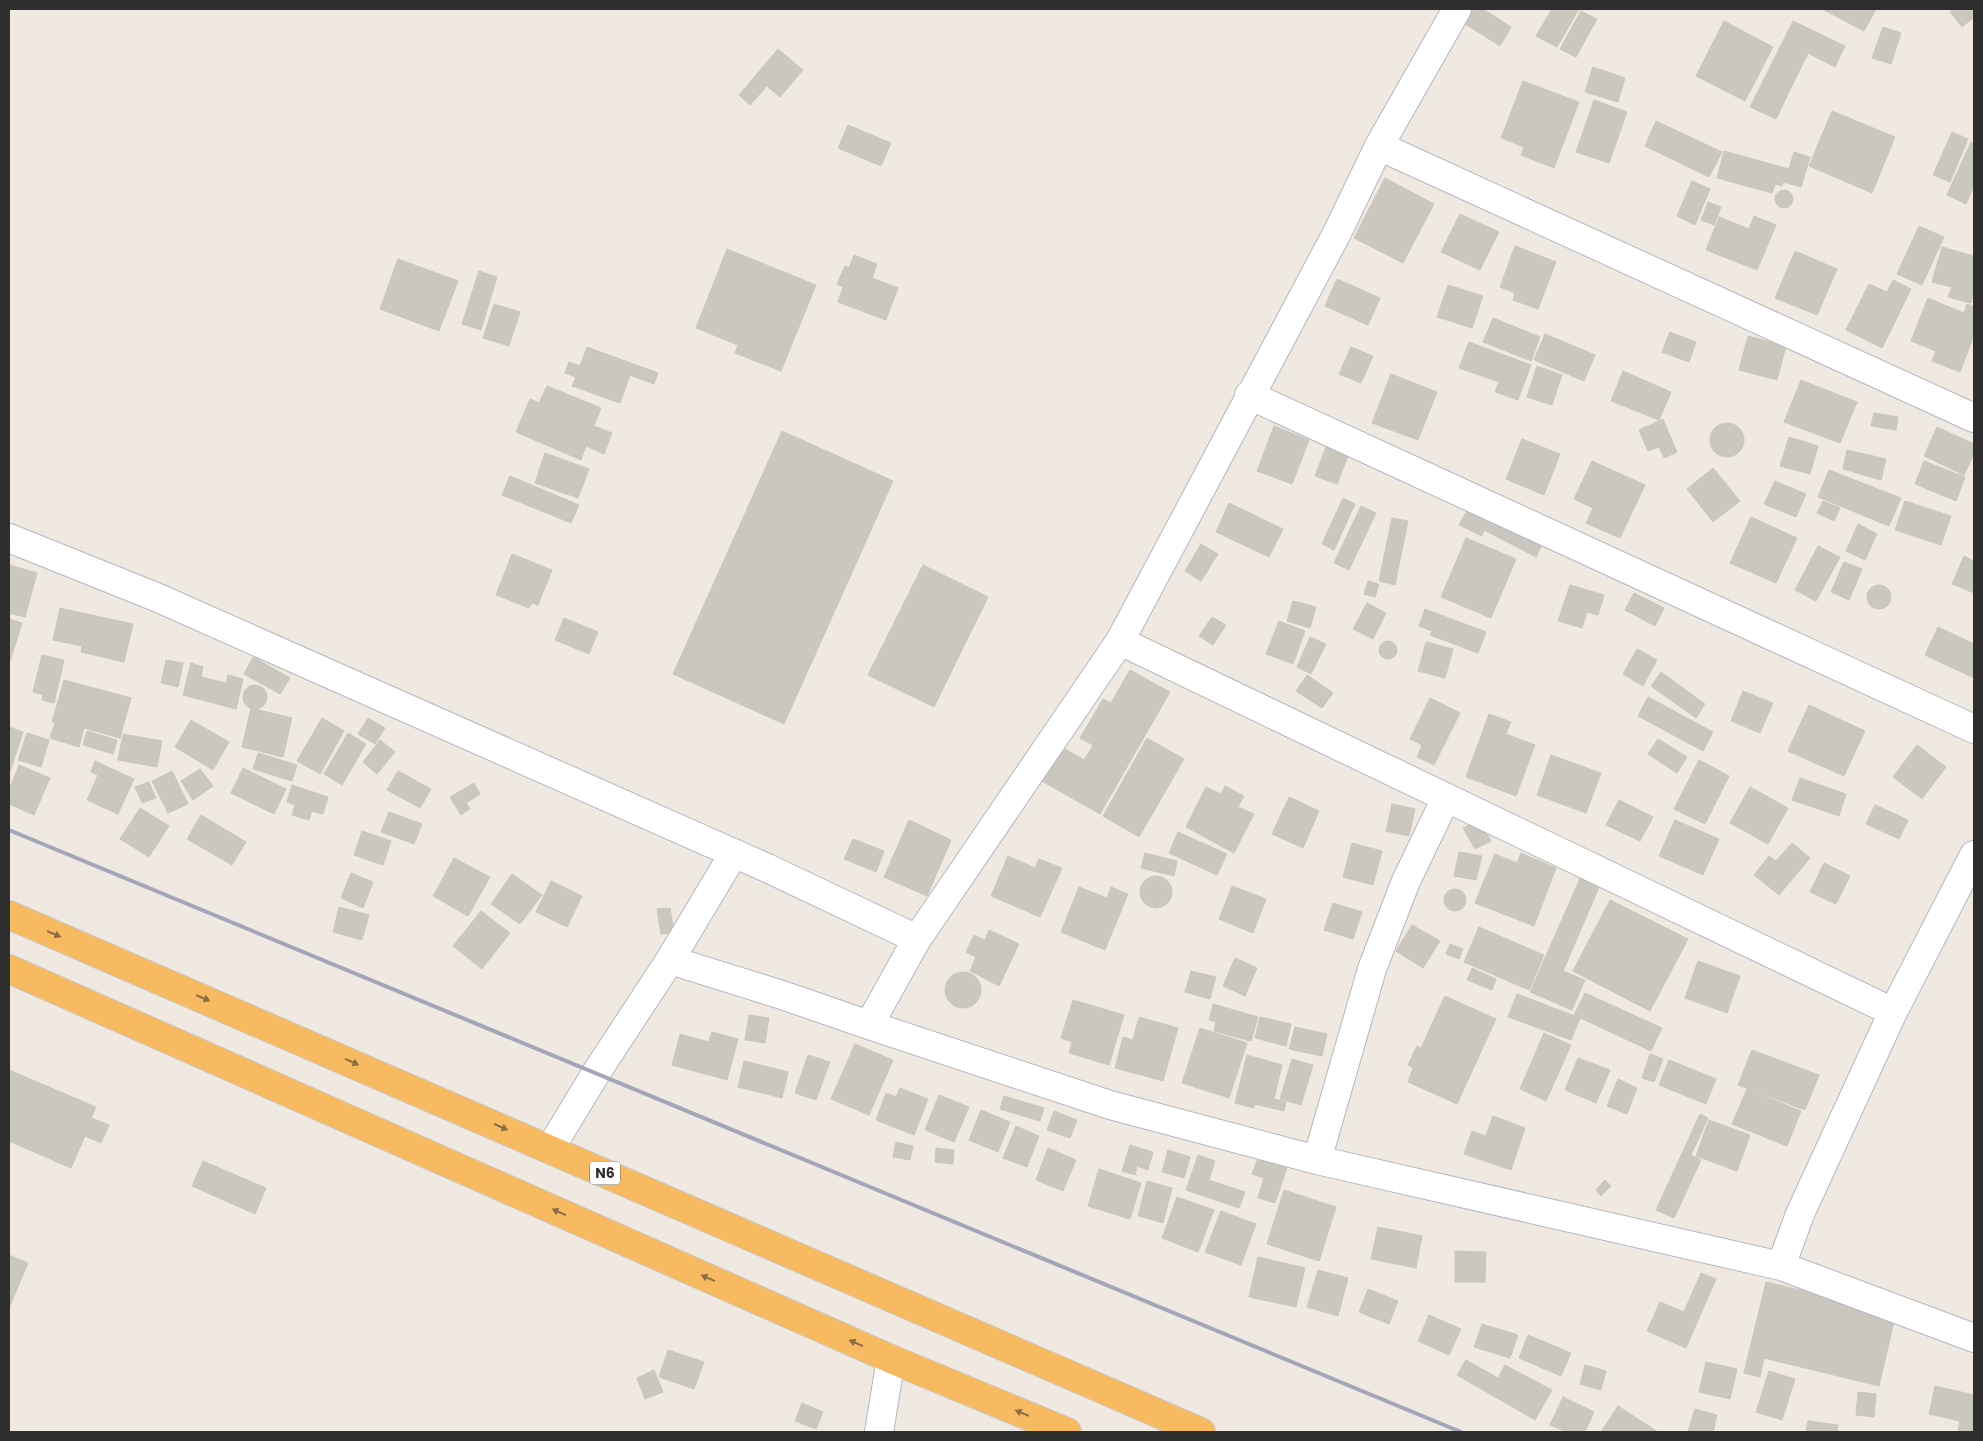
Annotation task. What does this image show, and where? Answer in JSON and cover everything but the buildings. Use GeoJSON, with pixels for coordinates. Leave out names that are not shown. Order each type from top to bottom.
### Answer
{"type":"FeatureCollection","features":[{"type":"Feature","properties":{"kind":"highway","name":"N6"},"geometry":{"type":"LineString","coordinates":[[9,915],[1201,1432]]}},
{"type":"Feature","properties":{"kind":"highway"},"geometry":{"type":"LineString","coordinates":[[9,969],[891,1359],[1067,1432]]}},
{"type":"Feature","properties":{"kind":"street"},"geometry":{"type":"LineString","coordinates":[[869,1025],[917,939],[1120,641],[1337,234],[1379,146],[1457,9]]}},
{"type":"Feature","properties":{"kind":"street"},"geometry":{"type":"LineString","coordinates":[[1379,146],[1974,418]]}},
{"type":"Feature","properties":{"kind":"street"},"geometry":{"type":"LineString","coordinates":[[1250,396],[1974,729]]}},
{"type":"Feature","properties":{"kind":"street"},"geometry":{"type":"LineString","coordinates":[[9,538],[156,597],[734,853],[917,939]]}},
{"type":"Feature","properties":{"kind":"street"},"geometry":{"type":"LineString","coordinates":[[1120,641],[1893,1012]]}},
{"type":"Feature","properties":{"kind":"street"},"geometry":{"type":"LineString","coordinates":[[1317,1160],[1372,969],[1406,881],[1446,798]]}},
{"type":"Feature","properties":{"kind":"street"},"geometry":{"type":"LineString","coordinates":[[550,1149],[596,1073],[670,960],[734,853]]}},
{"type":"Feature","properties":{"kind":"street"},"geometry":{"type":"LineString","coordinates":[[1781,1266],[1800,1214],[1893,1012],[1974,854]]}},
{"type":"Feature","properties":{"kind":"street"},"geometry":{"type":"LineString","coordinates":[[670,960],[782,995],[1110,1105],[1317,1160],[1781,1266],[1974,1338]]}},
{"type":"Feature","properties":{"kind":"street"},"geometry":{"type":"LineString","coordinates":[[879,1432],[891,1359]]}},
{"type":"Feature","properties":{"kind":"railway"},"geometry":{"type":"LineString","coordinates":[[9,830],[1461,1432]]}}]}
